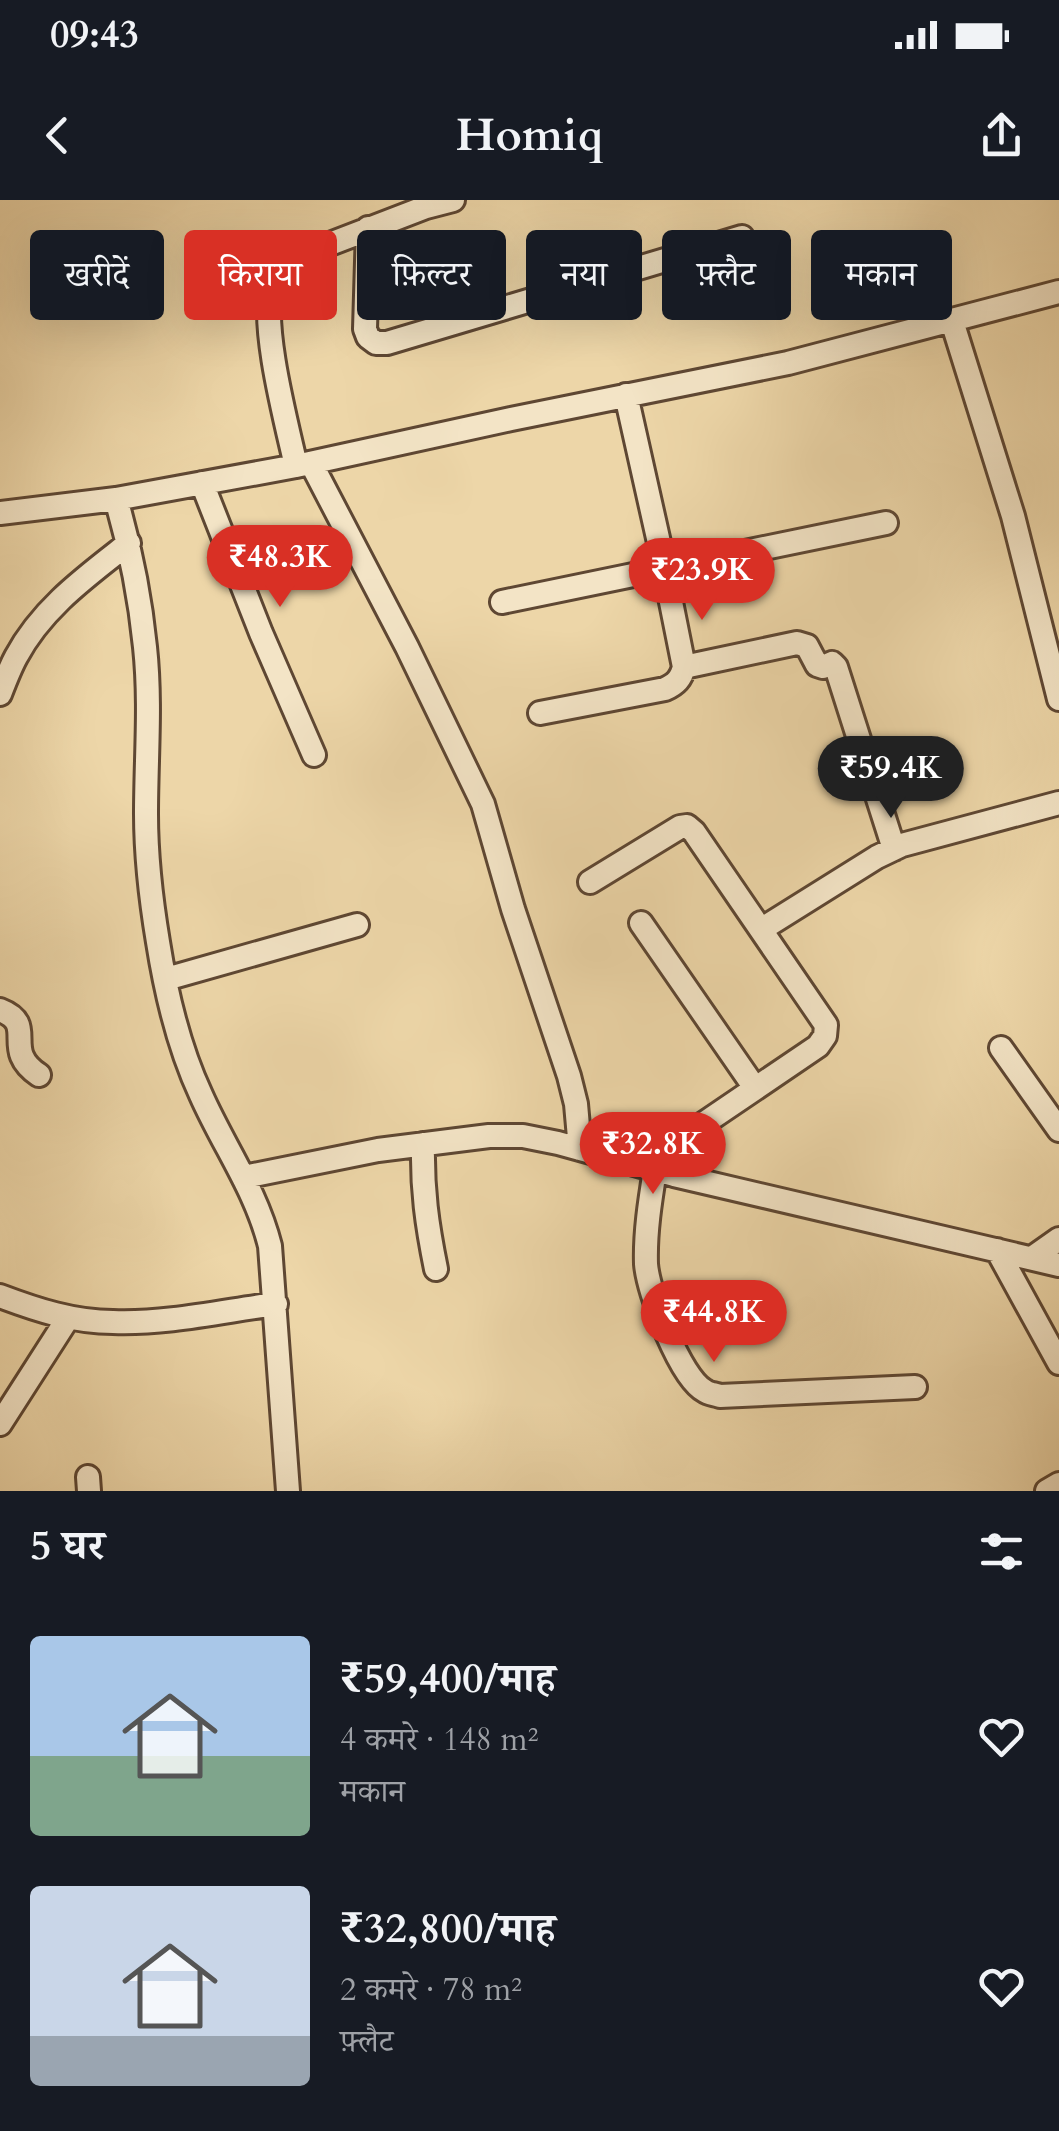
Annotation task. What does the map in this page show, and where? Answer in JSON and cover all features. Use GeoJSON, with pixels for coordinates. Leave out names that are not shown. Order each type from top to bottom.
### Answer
{"type":"FeatureCollection","features":[{"type":"Feature","properties":{"kind":"street"},"geometry":{"type":"LineString","coordinates":[[451,200],[296,256],[272,285],[268,308],[274,363],[303,465],[407,647],[484,804],[513,909],[569,1076],[580,1149]]}},
{"type":"Feature","properties":{"kind":"street"},"geometry":{"type":"LineString","coordinates":[[368,228],[365,329],[376,343],[387,343],[662,260]]}},
{"type":"Feature","properties":{"kind":"street"},"geometry":{"type":"LineString","coordinates":[[0,513],[116,499],[303,465],[788,363],[1059,292]]}},
{"type":"Feature","properties":{"kind":"street"},"geometry":{"type":"LineString","coordinates":[[952,321],[1013,516],[1059,698]]}},
{"type":"Feature","properties":{"kind":"street"},"geometry":{"type":"LineString","coordinates":[[540,714],[665,688],[675,684],[684,668],[626,396]]}},
{"type":"Feature","properties":{"kind":"street"},"geometry":{"type":"LineString","coordinates":[[202,483],[260,634],[314,755]]}},
{"type":"Feature","properties":{"kind":"street"},"geometry":{"type":"LineString","coordinates":[[116,499],[129,543],[146,648],[150,890],[183,1046],[200,1092],[262,1216],[270,1246],[288,1491]]}},
{"type":"Feature","properties":{"kind":"street"},"geometry":{"type":"LineString","coordinates":[[502,602],[886,524]]}},
{"type":"Feature","properties":{"kind":"street"},"geometry":{"type":"LineString","coordinates":[[0,694],[16,656],[38,623],[62,597],[129,543]]}},
{"type":"Feature","properties":{"kind":"street"},"geometry":{"type":"LineString","coordinates":[[684,668],[797,643],[807,646],[817,665],[836,666],[894,848]]}},
{"type":"Feature","properties":{"kind":"street"},"geometry":{"type":"LineString","coordinates":[[762,929],[894,848],[1059,803]]}},
{"type":"Feature","properties":{"kind":"street"},"geometry":{"type":"LineString","coordinates":[[590,882],[687,826],[826,1025],[818,1046],[648,1168]]}},
{"type":"Feature","properties":{"kind":"street"},"geometry":{"type":"LineString","coordinates":[[640,923],[755,1088]]}},
{"type":"Feature","properties":{"kind":"street"},"geometry":{"type":"LineString","coordinates":[[166,978],[356,925]]}},
{"type":"Feature","properties":{"kind":"street"},"geometry":{"type":"LineString","coordinates":[[0,1010],[12,1014],[18,1022],[17,1049],[27,1068],[39,1075]]}},
{"type":"Feature","properties":{"kind":"street"},"geometry":{"type":"LineString","coordinates":[[1002,1048],[1059,1130]]}},
{"type":"Feature","properties":{"kind":"street"},"geometry":{"type":"LineString","coordinates":[[244,1177],[378,1150],[489,1136],[523,1136],[1059,1265]]}},
{"type":"Feature","properties":{"kind":"street"},"geometry":{"type":"LineString","coordinates":[[423,1144],[424,1204],[436,1269]]}},
{"type":"Feature","properties":{"kind":"street"},"geometry":{"type":"LineString","coordinates":[[648,1168],[646,1267],[652,1295],[681,1361],[704,1391],[720,1396],[915,1387]]}},
{"type":"Feature","properties":{"kind":"street"},"geometry":{"type":"LineString","coordinates":[[1032,1258],[1059,1239]]}},
{"type":"Feature","properties":{"kind":"street"},"geometry":{"type":"LineString","coordinates":[[997,1250],[1059,1362]]}},
{"type":"Feature","properties":{"kind":"street"},"geometry":{"type":"LineString","coordinates":[[0,1296],[68,1318],[113,1322],[276,1304]]}},
{"type":"Feature","properties":{"kind":"street"},"geometry":{"type":"LineString","coordinates":[[2,1416],[68,1318]]}},
{"type":"Feature","properties":{"kind":"street"},"geometry":{"type":"LineString","coordinates":[[1047,1491],[1059,1484]]}}]}
